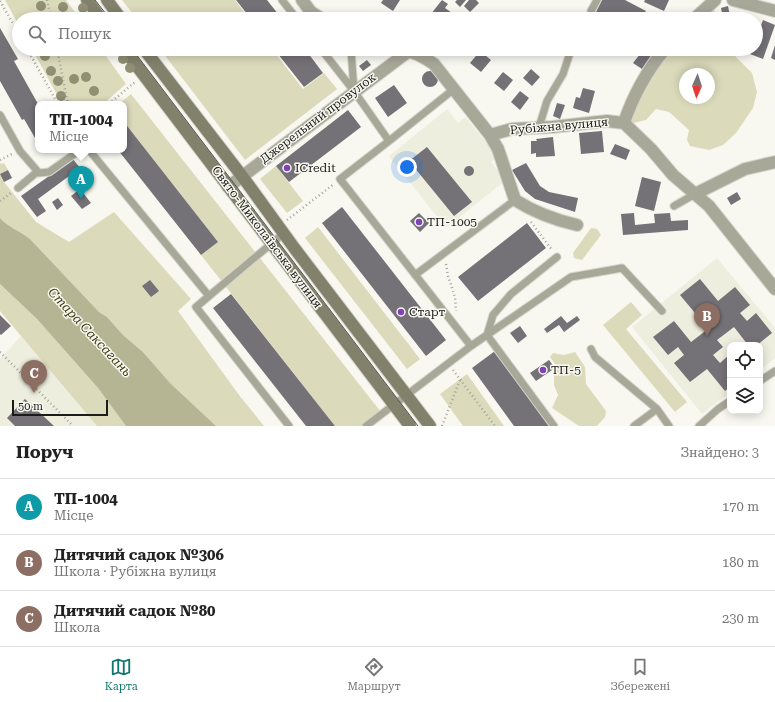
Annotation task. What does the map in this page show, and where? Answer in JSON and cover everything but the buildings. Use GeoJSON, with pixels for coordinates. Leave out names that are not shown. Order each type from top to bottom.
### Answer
{"type":"FeatureCollection","features":[{"type":"Feature","properties":{"kind":"main road"},"geometry":{"type":"LineString","coordinates":[[87,0],[96,12]]}},
{"type":"Feature","properties":{"kind":"main road"},"geometry":{"type":"LineString","coordinates":[[106,0],[115,12]]}},
{"type":"Feature","properties":{"kind":"main road","name":"Свято-Миколаївська вулиця"},"geometry":{"type":"LineString","coordinates":[[129,56],[410,426]]}},
{"type":"Feature","properties":{"kind":"main road","name":"Свято-Миколаївська вулиця"},"geometry":{"type":"LineString","coordinates":[[149,56],[242,176],[430,426]]}},
{"type":"Feature","properties":{"kind":"street"},"geometry":{"type":"LineString","coordinates":[[302,0],[311,12]]}},
{"type":"Feature","properties":{"kind":"street"},"geometry":{"type":"LineString","coordinates":[[702,12],[715,0]]}},
{"type":"Feature","properties":{"kind":"street"},"geometry":{"type":"LineString","coordinates":[[733,0],[775,11]]}},
{"type":"Feature","properties":{"kind":"street","name":"Джерельний провулок"},"geometry":{"type":"LineString","coordinates":[[228,187],[354,91],[397,56]]}},
{"type":"Feature","properties":{"kind":"street","name":"Джерельний провулок"},"geometry":{"type":"LineString","coordinates":[[419,56],[434,64],[490,135],[498,148],[515,200]]}},
{"type":"Feature","properties":{"kind":"street"},"geometry":{"type":"LineString","coordinates":[[624,123],[637,92],[659,56]]}},
{"type":"Feature","properties":{"kind":"street","name":"Рубіжна вулиця"},"geometry":{"type":"LineString","coordinates":[[490,135],[512,129],[539,128],[607,121],[624,123],[651,149],[673,175],[709,206],[775,289]]}},
{"type":"Feature","properties":{"kind":"street"},"geometry":{"type":"LineString","coordinates":[[695,194],[745,169],[775,162]]}},
{"type":"Feature","properties":{"kind":"street"},"geometry":{"type":"LineString","coordinates":[[515,200],[526,207],[557,220],[577,225]]}},
{"type":"Feature","properties":{"kind":"lane"},"geometry":{"type":"LineString","coordinates":[[282,0],[291,12]]}},
{"type":"Feature","properties":{"kind":"lane"},"geometry":{"type":"LineString","coordinates":[[591,10],[597,0]]}},
{"type":"Feature","properties":{"kind":"lane"},"geometry":{"type":"LineString","coordinates":[[326,56],[354,91],[389,141]]}},
{"type":"Feature","properties":{"kind":"lane"},"geometry":{"type":"LineString","coordinates":[[352,56],[354,91]]}},
{"type":"Feature","properties":{"kind":"lane"},"geometry":{"type":"LineString","coordinates":[[539,128],[547,101],[563,74],[569,56]]}},
{"type":"Feature","properties":{"kind":"lane"},"geometry":{"type":"LineString","coordinates":[[454,89],[340,179],[471,346]]}},
{"type":"Feature","properties":{"kind":"lane"},"geometry":{"type":"LineString","coordinates":[[0,114],[20,151],[37,172],[41,174],[49,172],[76,153]]}},
{"type":"Feature","properties":{"kind":"lane"},"geometry":{"type":"LineString","coordinates":[[91,153],[209,296]]}},
{"type":"Feature","properties":{"kind":"lane"},"geometry":{"type":"LineString","coordinates":[[18,188],[37,172]]}},
{"type":"Feature","properties":{"kind":"lane"},"geometry":{"type":"LineString","coordinates":[[674,206],[695,194]]}},
{"type":"Feature","properties":{"kind":"lane"},"geometry":{"type":"LineString","coordinates":[[415,275],[515,200]]}},
{"type":"Feature","properties":{"kind":"lane"},"geometry":{"type":"LineString","coordinates":[[282,230],[271,244],[196,307],[289,426]]}},
{"type":"Feature","properties":{"kind":"lane"},"geometry":{"type":"LineString","coordinates":[[487,335],[493,315],[511,294],[557,257]]}},
{"type":"Feature","properties":{"kind":"lane"},"geometry":{"type":"LineString","coordinates":[[366,426],[471,346],[571,276],[622,268],[662,311]]}},
{"type":"Feature","properties":{"kind":"lane"},"geometry":{"type":"LineString","coordinates":[[487,335],[554,426]]}},
{"type":"Feature","properties":{"kind":"lane"},"geometry":{"type":"LineString","coordinates":[[592,349],[595,357],[657,409],[669,426]]}},
{"type":"Feature","properties":{"kind":"lane"},"geometry":{"type":"LineString","coordinates":[[763,379],[775,371]]}},
{"type":"Feature","properties":{"kind":"lane"},"geometry":{"type":"LineString","coordinates":[[699,426],[727,403]]}},
{"type":"Feature","properties":{"kind":"lane"},"geometry":{"type":"LineString","coordinates":[[634,426],[657,409]]}},
{"type":"Feature","properties":{"kind":"path"},"geometry":{"type":"LineString","coordinates":[[47,0],[50,12]]}},
{"type":"Feature","properties":{"kind":"path"},"geometry":{"type":"LineString","coordinates":[[0,1],[12,22]]}},
{"type":"Feature","properties":{"kind":"path"},"geometry":{"type":"LineString","coordinates":[[31,56],[56,101]]}},
{"type":"Feature","properties":{"kind":"path"},"geometry":{"type":"LineString","coordinates":[[58,56],[67,101]]}},
{"type":"Feature","properties":{"kind":"path"},"geometry":{"type":"LineString","coordinates":[[113,101],[143,75]]}},
{"type":"Feature","properties":{"kind":"path"},"geometry":{"type":"LineString","coordinates":[[282,230],[340,179]]}},
{"type":"Feature","properties":{"kind":"path"},"geometry":{"type":"LineString","coordinates":[[0,201],[6,196]]}},
{"type":"Feature","properties":{"kind":"path"},"geometry":{"type":"LineString","coordinates":[[529,220],[557,257]]}},
{"type":"Feature","properties":{"kind":"path"},"geometry":{"type":"LineString","coordinates":[[444,254],[448,276],[455,297],[457,328]]}},
{"type":"Feature","properties":{"kind":"path"},"geometry":{"type":"LineString","coordinates":[[0,352],[73,426]]}},
{"type":"Feature","properties":{"kind":"path"},"geometry":{"type":"LineString","coordinates":[[448,363],[495,426]]}},
{"type":"Feature","properties":{"kind":"path"},"geometry":{"type":"LineString","coordinates":[[442,426],[460,380]]}},
{"type":"Feature","properties":{"kind":"shaded area"},"geometry":{"type":"Polygon","coordinates":[[[5,0],[66,0],[75,12],[12,12],[5,0]]]}},
{"type":"Feature","properties":{"kind":"shaded area"},"geometry":{"type":"Polygon","coordinates":[[[122,0],[235,0],[244,12],[131,12],[122,0]]]}},
{"type":"Feature","properties":{"kind":"shaded area"},"geometry":{"type":"Polygon","coordinates":[[[712,3],[715,12],[702,12],[712,3]]]}},
{"type":"Feature","properties":{"kind":"shaded area"},"geometry":{"type":"Polygon","coordinates":[[[36,56],[106,56],[126,84],[106,101],[60,101],[36,56]]]}},
{"type":"Feature","properties":{"kind":"shaded area"},"geometry":{"type":"Polygon","coordinates":[[[165,56],[277,56],[303,89],[324,73],[337,89],[245,160],[165,56]]]}},
{"type":"Feature","properties":{"kind":"shaded area"},"geometry":{"type":"Polygon","coordinates":[[[661,56],[735,56],[752,73],[757,92],[753,108],[736,133],[723,145],[709,150],[690,146],[687,140],[689,130],[669,112],[656,109],[646,120],[634,123],[628,120],[661,56]]]}},
{"type":"Feature","properties":{"kind":"shaded area"},"geometry":{"type":"Polygon","coordinates":[[[131,94],[381,412],[363,426],[335,426],[201,255],[218,242],[127,126],[127,101],[123,101],[131,94]]]}},
{"type":"Feature","properties":{"kind":"shaded area"},"geometry":{"type":"Polygon","coordinates":[[[447,109],[458,123],[465,117],[498,156],[491,162],[506,180],[446,228],[389,156],[447,109]]]}},
{"type":"Feature","properties":{"kind":"shaded area"},"geometry":{"type":"Polygon","coordinates":[[[0,162],[1,164],[4,163],[8,170],[0,174],[0,162]]]}},
{"type":"Feature","properties":{"kind":"shaded area"},"geometry":{"type":"Polygon","coordinates":[[[276,166],[303,201],[287,213],[260,179],[276,166]]]}},
{"type":"Feature","properties":{"kind":"shaded area"},"geometry":{"type":"Polygon","coordinates":[[[0,174],[4,182],[36,222],[69,242],[114,212],[191,299],[178,311],[239,395],[264,426],[216,426],[170,383],[143,352],[123,335],[107,317],[99,312],[30,239],[0,218],[0,174]]]}},
{"type":"Feature","properties":{"kind":"shaded area"},"geometry":{"type":"Polygon","coordinates":[[[318,227],[420,359],[407,369],[305,238],[318,227]]]}},
{"type":"Feature","properties":{"kind":"shaded area"},"geometry":{"type":"Polygon","coordinates":[[[591,228],[597,229],[601,235],[582,260],[574,258],[573,253],[591,228]]]}},
{"type":"Feature","properties":{"kind":"shaded area"},"geometry":{"type":"Polygon","coordinates":[[[717,258],[775,328],[775,358],[763,368],[763,342],[727,342],[727,395],[702,414],[632,327],[717,258]]]}},
{"type":"Feature","properties":{"kind":"shaded area"},"geometry":{"type":"Polygon","coordinates":[[[0,284],[37,319],[98,388],[126,426],[97,426],[0,311],[0,284]]]}},
{"type":"Feature","properties":{"kind":"shaded area"},"geometry":{"type":"Polygon","coordinates":[[[631,302],[642,315],[626,329],[687,402],[675,412],[603,325],[631,302]]]}},
{"type":"Feature","properties":{"kind":"shaded area"},"geometry":{"type":"Polygon","coordinates":[[[21,336],[97,426],[0,426],[0,359],[21,336]]]}},
{"type":"Feature","properties":{"kind":"shaded area"},"geometry":{"type":"Polygon","coordinates":[[[575,352],[585,367],[586,384],[606,411],[605,417],[597,426],[579,426],[552,408],[558,395],[554,385],[554,371],[558,368],[550,357],[553,353],[564,355],[575,352]]]}},
{"type":"Feature","properties":{"kind":"shaded area"},"geometry":{"type":"Polygon","coordinates":[[[467,374],[504,426],[463,426],[440,394],[467,374]]]}},
{"type":"Feature","properties":{"kind":"water","name":"Стара Саксагань"},"geometry":{"type":"Polygon","coordinates":[[[0,218],[30,239],[99,312],[107,317],[123,335],[143,352],[170,383],[216,426],[126,426],[98,388],[37,319],[0,284],[0,218]]]}},
{"type":"Feature","properties":{"kind":"tram line"},"geometry":{"type":"LineString","coordinates":[[95,0],[104,12]]}},
{"type":"Feature","properties":{"kind":"tram line"},"geometry":{"type":"LineString","coordinates":[[137,56],[418,426]]}},
{"type":"Feature","properties":{"kind":"place","name":"ICredit"},"geometry":{"type":"Point","coordinates":[287,168]}},
{"type":"Feature","properties":{"kind":"place","name":"ТП-1004"},"geometry":{"type":"Point","coordinates":[81,199]}},
{"type":"Feature","properties":{"kind":"place","name":"ТП-1005"},"geometry":{"type":"Point","coordinates":[419,222]}},
{"type":"Feature","properties":{"kind":"place","name":"Старт"},"geometry":{"type":"Point","coordinates":[401,312]}},
{"type":"Feature","properties":{"kind":"place","name":"Дитячий садок №306"},"geometry":{"type":"Point","coordinates":[707,336]}},
{"type":"Feature","properties":{"kind":"place","name":"ТП-5"},"geometry":{"type":"Point","coordinates":[543,370]}},
{"type":"Feature","properties":{"kind":"place","name":"Дитячий садок №80"},"geometry":{"type":"Point","coordinates":[34,393]}}]}
